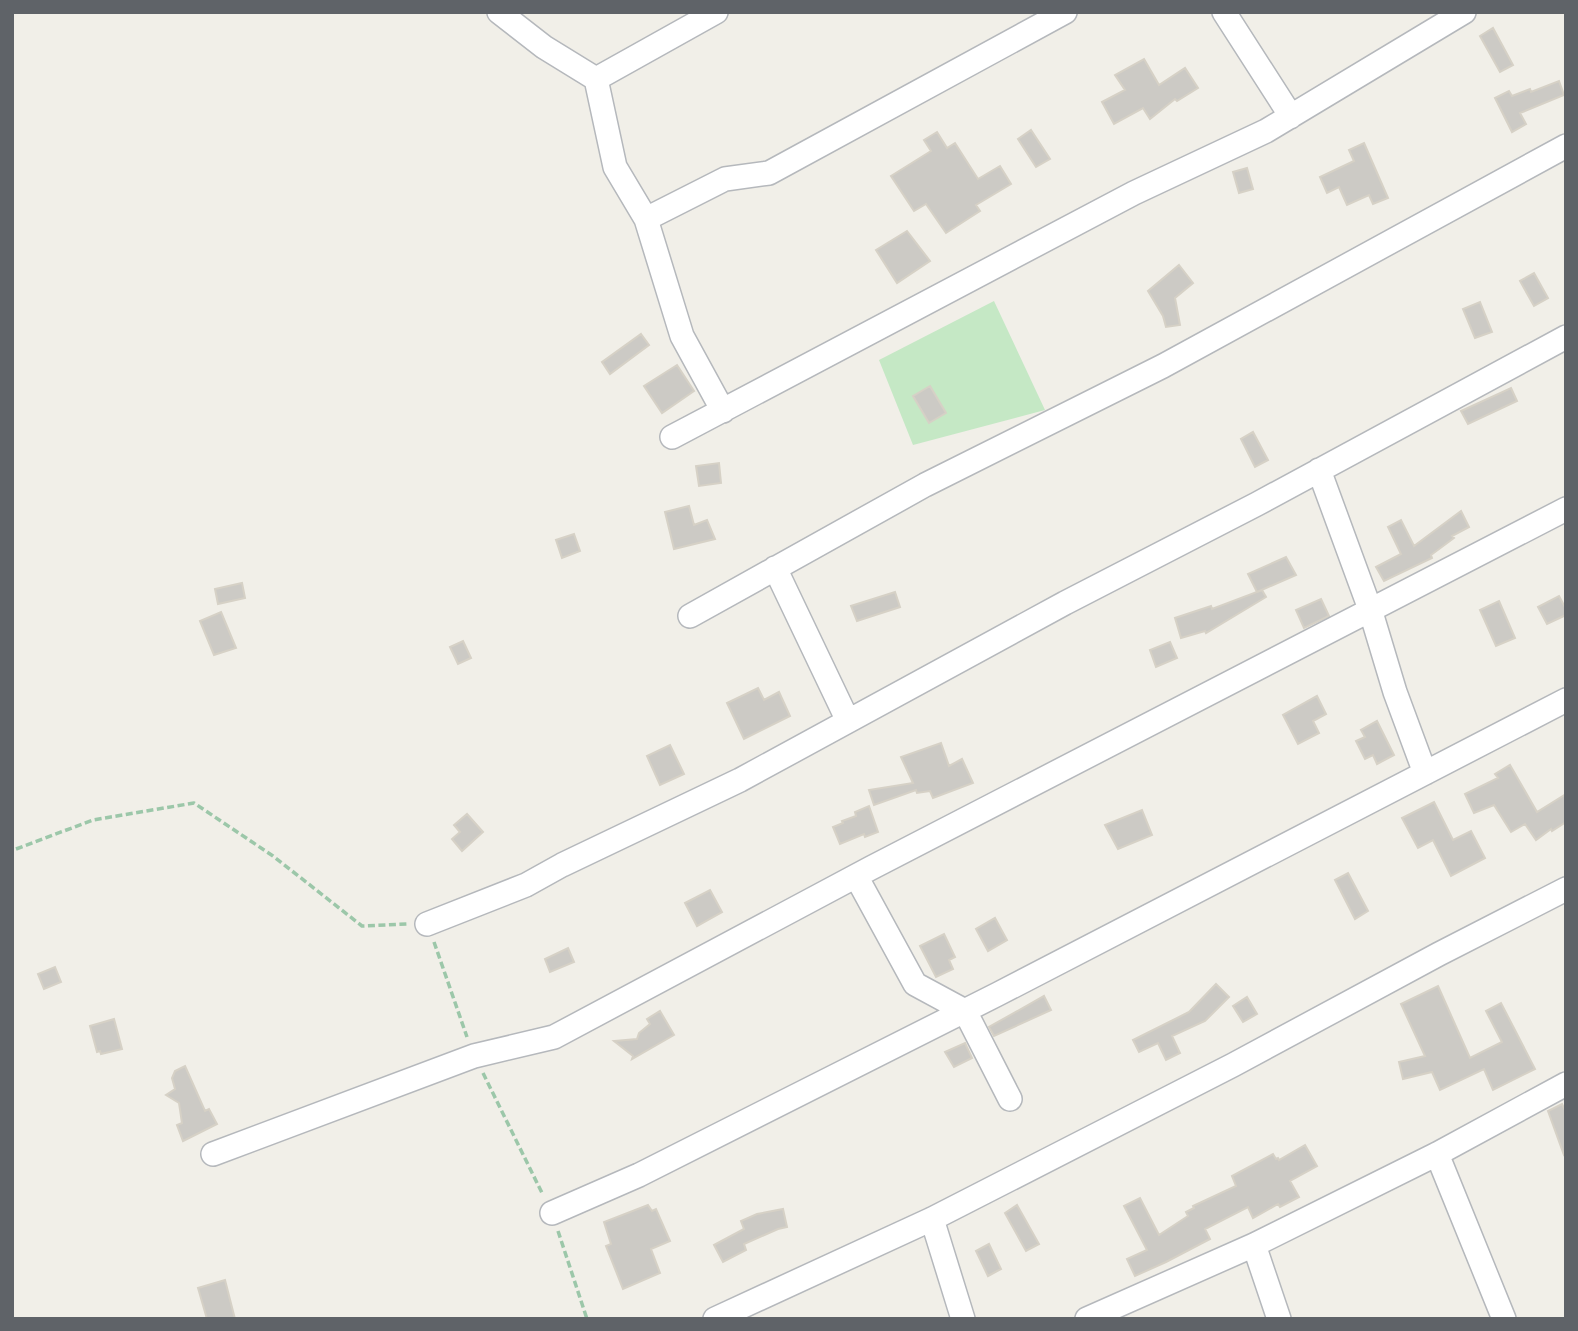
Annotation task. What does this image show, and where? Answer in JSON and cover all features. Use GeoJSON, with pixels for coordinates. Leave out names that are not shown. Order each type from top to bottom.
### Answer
{"type":"FeatureCollection","features":[{"type":"Feature","properties":{"kind":"street"},"geometry":{"type":"LineString","coordinates":[[499,12],[544,47],[596,79],[615,167],[646,219],[682,336],[723,411]]}},
{"type":"Feature","properties":{"kind":"street"},"geometry":{"type":"LineString","coordinates":[[596,79],[716,12]]}},
{"type":"Feature","properties":{"kind":"street"},"geometry":{"type":"LineString","coordinates":[[646,219],[725,179],[769,173],[1065,12]]}},
{"type":"Feature","properties":{"kind":"street"},"geometry":{"type":"LineString","coordinates":[[1224,12],[1290,117]]}},
{"type":"Feature","properties":{"kind":"street"},"geometry":{"type":"LineString","coordinates":[[672,437],[1134,193],[1266,131],[1464,12]]}},
{"type":"Feature","properties":{"kind":"street"},"geometry":{"type":"LineString","coordinates":[[690,617],[925,485],[1163,366],[1566,146]]}},
{"type":"Feature","properties":{"kind":"street"},"geometry":{"type":"LineString","coordinates":[[427,924],[526,885],[740,780],[1065,603],[1320,470],[1566,337]]}},
{"type":"Feature","properties":{"kind":"street"},"geometry":{"type":"LineString","coordinates":[[1320,470],[1425,773]]}},
{"type":"Feature","properties":{"kind":"street"},"geometry":{"type":"LineString","coordinates":[[213,1154],[474,1056],[554,1037],[856,876],[1566,509]]}},
{"type":"Feature","properties":{"kind":"street"},"geometry":{"type":"LineString","coordinates":[[775,568],[848,721]]}},
{"type":"Feature","properties":{"kind":"street"},"geometry":{"type":"LineString","coordinates":[[552,1213],[639,1175],[965,1011],[1566,700]]}},
{"type":"Feature","properties":{"kind":"street"},"geometry":{"type":"LineString","coordinates":[[856,876],[915,984],[965,1011],[1010,1099]]}},
{"type":"Feature","properties":{"kind":"street"},"geometry":{"type":"LineString","coordinates":[[715,1319],[932,1219],[1233,1065],[1566,889]]}},
{"type":"Feature","properties":{"kind":"street"},"geometry":{"type":"LineString","coordinates":[[1087,1319],[1254,1245],[1437,1154],[1566,1084]]}},
{"type":"Feature","properties":{"kind":"street"},"geometry":{"type":"LineString","coordinates":[[1437,1154],[1504,1319]]}},
{"type":"Feature","properties":{"kind":"street"},"geometry":{"type":"LineString","coordinates":[[932,1219],[963,1319]]}},
{"type":"Feature","properties":{"kind":"street"},"geometry":{"type":"LineString","coordinates":[[1254,1245],[1279,1319]]}},
{"type":"Feature","properties":{"kind":"path"},"geometry":{"type":"LineString","coordinates":[[16,849],[93,820],[194,803],[273,856],[362,926],[427,924],[474,1056],[552,1213],[587,1319]]}},
{"type":"Feature","properties":{"kind":"green space"},"geometry":{"type":"Polygon","coordinates":[[[994,301],[1045,410],[913,445],[879,360],[994,301]]]}},
{"type":"Feature","properties":{"kind":"building"},"geometry":{"type":"Polygon","coordinates":[[[1493,28],[1513,65],[1500,72],[1480,36],[1493,28]]]}},
{"type":"Feature","properties":{"kind":"building"},"geometry":{"type":"Polygon","coordinates":[[[1144,59],[1159,85],[1185,68],[1198,88],[1177,101],[1175,99],[1150,119],[1143,108],[1114,124],[1102,102],[1125,90],[1115,75],[1144,59]]]}},
{"type":"Feature","properties":{"kind":"building"},"geometry":{"type":"Polygon","coordinates":[[[1559,81],[1564,95],[1520,113],[1526,124],[1512,132],[1495,98],[1509,91],[1512,96],[1530,89],[1531,92],[1559,81]]]}},
{"type":"Feature","properties":{"kind":"building"},"geometry":{"type":"Polygon","coordinates":[[[1031,130],[1050,159],[1036,167],[1018,139],[1031,130]]]}},
{"type":"Feature","properties":{"kind":"building"},"geometry":{"type":"Polygon","coordinates":[[[937,132],[947,148],[955,143],[978,179],[1000,166],[1011,184],[976,205],[980,211],[946,233],[926,204],[914,211],[891,176],[931,151],[924,140],[937,132]]]}},
{"type":"Feature","properties":{"kind":"building"},"geometry":{"type":"Polygon","coordinates":[[[1364,143],[1388,198],[1373,204],[1369,195],[1347,205],[1339,187],[1327,193],[1320,177],[1354,161],[1349,150],[1364,143]]]}},
{"type":"Feature","properties":{"kind":"building"},"geometry":{"type":"Polygon","coordinates":[[[1247,168],[1253,189],[1239,193],[1233,172],[1247,168]]]}},
{"type":"Feature","properties":{"kind":"building"},"geometry":{"type":"Polygon","coordinates":[[[907,231],[930,261],[897,283],[876,250],[907,231]]]}},
{"type":"Feature","properties":{"kind":"building"},"geometry":{"type":"Polygon","coordinates":[[[1179,265],[1193,283],[1175,298],[1180,325],[1166,327],[1163,316],[1148,291],[1179,265]]]}},
{"type":"Feature","properties":{"kind":"building"},"geometry":{"type":"Polygon","coordinates":[[[1534,273],[1548,298],[1534,306],[1520,281],[1534,273]]]}},
{"type":"Feature","properties":{"kind":"building"},"geometry":{"type":"Polygon","coordinates":[[[1480,302],[1492,332],[1475,338],[1463,309],[1480,302]]]}},
{"type":"Feature","properties":{"kind":"building"},"geometry":{"type":"Polygon","coordinates":[[[641,334],[649,345],[610,374],[602,362],[641,334]]]}},
{"type":"Feature","properties":{"kind":"building"},"geometry":{"type":"Polygon","coordinates":[[[677,365],[694,391],[662,413],[644,386],[677,365]]]}},
{"type":"Feature","properties":{"kind":"building"},"geometry":{"type":"Polygon","coordinates":[[[930,386],[946,413],[929,423],[913,396],[930,386]]]}},
{"type":"Feature","properties":{"kind":"building"},"geometry":{"type":"Polygon","coordinates":[[[1511,388],[1517,401],[1468,424],[1461,411],[1511,388]]]}},
{"type":"Feature","properties":{"kind":"building"},"geometry":{"type":"Polygon","coordinates":[[[1253,432],[1268,460],[1255,467],[1241,439],[1253,432]]]}},
{"type":"Feature","properties":{"kind":"building"},"geometry":{"type":"Polygon","coordinates":[[[719,463],[721,483],[699,486],[696,466],[719,463]]]}},
{"type":"Feature","properties":{"kind":"building"},"geometry":{"type":"Polygon","coordinates":[[[689,506],[694,525],[707,520],[715,539],[674,549],[665,512],[689,506]]]}},
{"type":"Feature","properties":{"kind":"building"},"geometry":{"type":"Polygon","coordinates":[[[1461,511],[1469,527],[1452,536],[1454,538],[1431,555],[1432,558],[1384,581],[1376,567],[1401,554],[1388,527],[1401,520],[1414,546],[1461,511]]]}},
{"type":"Feature","properties":{"kind":"building"},"geometry":{"type":"Polygon","coordinates":[[[574,534],[580,551],[562,558],[556,540],[574,534]]]}},
{"type":"Feature","properties":{"kind":"building"},"geometry":{"type":"Polygon","coordinates":[[[1286,557],[1296,575],[1257,592],[1248,574],[1286,557]]]}},
{"type":"Feature","properties":{"kind":"building"},"geometry":{"type":"Polygon","coordinates":[[[242,583],[245,598],[218,604],[215,589],[242,583]]]}},
{"type":"Feature","properties":{"kind":"building"},"geometry":{"type":"Polygon","coordinates":[[[1262,590],[1266,597],[1206,633],[1205,631],[1181,638],[1175,618],[1211,606],[1212,609],[1262,590]]]}},
{"type":"Feature","properties":{"kind":"building"},"geometry":{"type":"Polygon","coordinates":[[[895,592],[900,607],[857,621],[851,606],[895,592]]]}},
{"type":"Feature","properties":{"kind":"building"},"geometry":{"type":"Polygon","coordinates":[[[1559,596],[1566,615],[1547,624],[1538,607],[1559,596]]]}},
{"type":"Feature","properties":{"kind":"building"},"geometry":{"type":"Polygon","coordinates":[[[1321,599],[1329,616],[1304,628],[1296,610],[1321,599]]]}},
{"type":"Feature","properties":{"kind":"building"},"geometry":{"type":"Polygon","coordinates":[[[1499,601],[1515,638],[1496,646],[1480,610],[1499,601]]]}},
{"type":"Feature","properties":{"kind":"building"},"geometry":{"type":"Polygon","coordinates":[[[221,612],[236,648],[214,655],[200,621],[221,612]]]}},
{"type":"Feature","properties":{"kind":"building"},"geometry":{"type":"Polygon","coordinates":[[[463,641],[471,658],[458,664],[450,647],[463,641]]]}},
{"type":"Feature","properties":{"kind":"building"},"geometry":{"type":"Polygon","coordinates":[[[1170,642],[1177,658],[1156,667],[1150,650],[1170,642]]]}},
{"type":"Feature","properties":{"kind":"building"},"geometry":{"type":"Polygon","coordinates":[[[758,688],[764,700],[779,692],[790,716],[744,739],[727,703],[758,688]]]}},
{"type":"Feature","properties":{"kind":"building"},"geometry":{"type":"Polygon","coordinates":[[[1317,696],[1326,714],[1313,721],[1319,733],[1298,744],[1283,715],[1317,696]]]}},
{"type":"Feature","properties":{"kind":"building"},"geometry":{"type":"Polygon","coordinates":[[[1377,721],[1394,755],[1377,764],[1373,755],[1365,759],[1356,741],[1365,737],[1361,730],[1377,721]]]}},
{"type":"Feature","properties":{"kind":"building"},"geometry":{"type":"Polygon","coordinates":[[[941,743],[949,766],[962,759],[973,783],[933,798],[930,791],[917,793],[916,790],[874,805],[869,790],[913,783],[901,757],[941,743]]]}},
{"type":"Feature","properties":{"kind":"building"},"geometry":{"type":"Polygon","coordinates":[[[670,745],[684,774],[660,785],[647,756],[670,745]]]}},
{"type":"Feature","properties":{"kind":"building"},"geometry":{"type":"Polygon","coordinates":[[[1510,765],[1537,812],[1566,794],[1566,822],[1536,840],[1525,824],[1511,832],[1494,805],[1474,813],[1465,794],[1498,778],[1495,774],[1510,765]]]}},
{"type":"Feature","properties":{"kind":"building"},"geometry":{"type":"Polygon","coordinates":[[[1434,802],[1453,840],[1471,831],[1485,858],[1451,876],[1433,840],[1418,848],[1402,818],[1434,802]]]}},
{"type":"Feature","properties":{"kind":"building"},"geometry":{"type":"Polygon","coordinates":[[[869,806],[878,832],[865,837],[864,834],[840,844],[833,827],[869,806]]]}},
{"type":"Feature","properties":{"kind":"building"},"geometry":{"type":"Polygon","coordinates":[[[1142,810],[1152,835],[1118,849],[1105,825],[1142,810]]]}},
{"type":"Feature","properties":{"kind":"building"},"geometry":{"type":"Polygon","coordinates":[[[467,814],[483,832],[462,851],[452,839],[460,832],[454,825],[467,814]]]}},
{"type":"Feature","properties":{"kind":"building"},"geometry":{"type":"Polygon","coordinates":[[[1348,873],[1368,911],[1355,919],[1335,880],[1348,873]]]}},
{"type":"Feature","properties":{"kind":"building"},"geometry":{"type":"Polygon","coordinates":[[[710,890],[722,912],[697,926],[685,903],[710,890]]]}},
{"type":"Feature","properties":{"kind":"building"},"geometry":{"type":"Polygon","coordinates":[[[995,918],[1007,940],[988,951],[976,929],[995,918]]]}},
{"type":"Feature","properties":{"kind":"building"},"geometry":{"type":"Polygon","coordinates":[[[944,934],[955,957],[949,960],[953,969],[936,977],[920,946],[944,934]]]}},
{"type":"Feature","properties":{"kind":"building"},"geometry":{"type":"Polygon","coordinates":[[[568,948],[574,962],[550,972],[545,959],[568,948]]]}},
{"type":"Feature","properties":{"kind":"building"},"geometry":{"type":"Polygon","coordinates":[[[55,967],[61,982],[44,989],[38,974],[55,967]]]}},
{"type":"Feature","properties":{"kind":"building"},"geometry":{"type":"Polygon","coordinates":[[[1216,984],[1229,997],[1205,1021],[1172,1036],[1180,1053],[1166,1060],[1158,1043],[1139,1052],[1133,1040],[1189,1012],[1216,984]]]}},
{"type":"Feature","properties":{"kind":"building"},"geometry":{"type":"Polygon","coordinates":[[[1438,986],[1470,1058],[1502,1042],[1486,1011],[1501,1003],[1535,1069],[1493,1090],[1484,1069],[1440,1090],[1432,1072],[1403,1079],[1399,1062],[1425,1056],[1401,1004],[1438,986]]]}},
{"type":"Feature","properties":{"kind":"building"},"geometry":{"type":"Polygon","coordinates":[[[1044,996],[1051,1010],[994,1036],[989,1027],[1044,996]]]}},
{"type":"Feature","properties":{"kind":"building"},"geometry":{"type":"Polygon","coordinates":[[[1247,997],[1257,1014],[1243,1022],[1233,1006],[1247,997]]]}},
{"type":"Feature","properties":{"kind":"building"},"geometry":{"type":"Polygon","coordinates":[[[660,1011],[674,1035],[632,1059],[633,1056],[614,1041],[637,1039],[639,1033],[650,1024],[647,1019],[660,1011]]]}},
{"type":"Feature","properties":{"kind":"building"},"geometry":{"type":"Polygon","coordinates":[[[114,1019],[122,1049],[101,1054],[100,1051],[97,1052],[90,1026],[114,1019]]]}},
{"type":"Feature","properties":{"kind":"building"},"geometry":{"type":"Polygon","coordinates":[[[965,1043],[972,1058],[954,1067],[945,1052],[965,1043]]]}},
{"type":"Feature","properties":{"kind":"building"},"geometry":{"type":"Polygon","coordinates":[[[185,1066],[205,1111],[209,1109],[217,1124],[183,1141],[177,1125],[182,1123],[179,1103],[166,1095],[175,1089],[172,1078],[175,1071],[185,1066]]]}},
{"type":"Feature","properties":{"kind":"building"},"geometry":{"type":"Polygon","coordinates":[[[1562,1104],[1566,1112],[1564,1155],[1548,1111],[1562,1104]]]}},
{"type":"Feature","properties":{"kind":"building"},"geometry":{"type":"Polygon","coordinates":[[[1305,1145],[1317,1166],[1290,1181],[1299,1197],[1280,1207],[1278,1204],[1253,1218],[1248,1207],[1205,1229],[1210,1239],[1135,1276],[1127,1259],[1147,1250],[1124,1206],[1140,1198],[1159,1235],[1188,1216],[1186,1212],[1194,1208],[1193,1206],[1236,1186],[1232,1176],[1273,1154],[1279,1160],[1305,1145]]]}},
{"type":"Feature","properties":{"kind":"building"},"geometry":{"type":"Polygon","coordinates":[[[648,1205],[652,1211],[656,1209],[670,1241],[651,1249],[660,1273],[623,1289],[606,1246],[611,1244],[604,1222],[648,1205]]]}},
{"type":"Feature","properties":{"kind":"building"},"geometry":{"type":"Polygon","coordinates":[[[1017,1205],[1039,1244],[1026,1251],[1005,1213],[1017,1205]]]}},
{"type":"Feature","properties":{"kind":"building"},"geometry":{"type":"Polygon","coordinates":[[[783,1209],[787,1227],[744,1244],[746,1250],[723,1262],[714,1245],[744,1229],[741,1221],[757,1214],[783,1209]]]}},
{"type":"Feature","properties":{"kind":"building"},"geometry":{"type":"Polygon","coordinates":[[[989,1244],[1001,1269],[988,1276],[976,1251],[989,1244]]]}},
{"type":"Feature","properties":{"kind":"building"},"geometry":{"type":"Polygon","coordinates":[[[225,1280],[235,1319],[207,1319],[198,1288],[225,1280]]]}}]}
